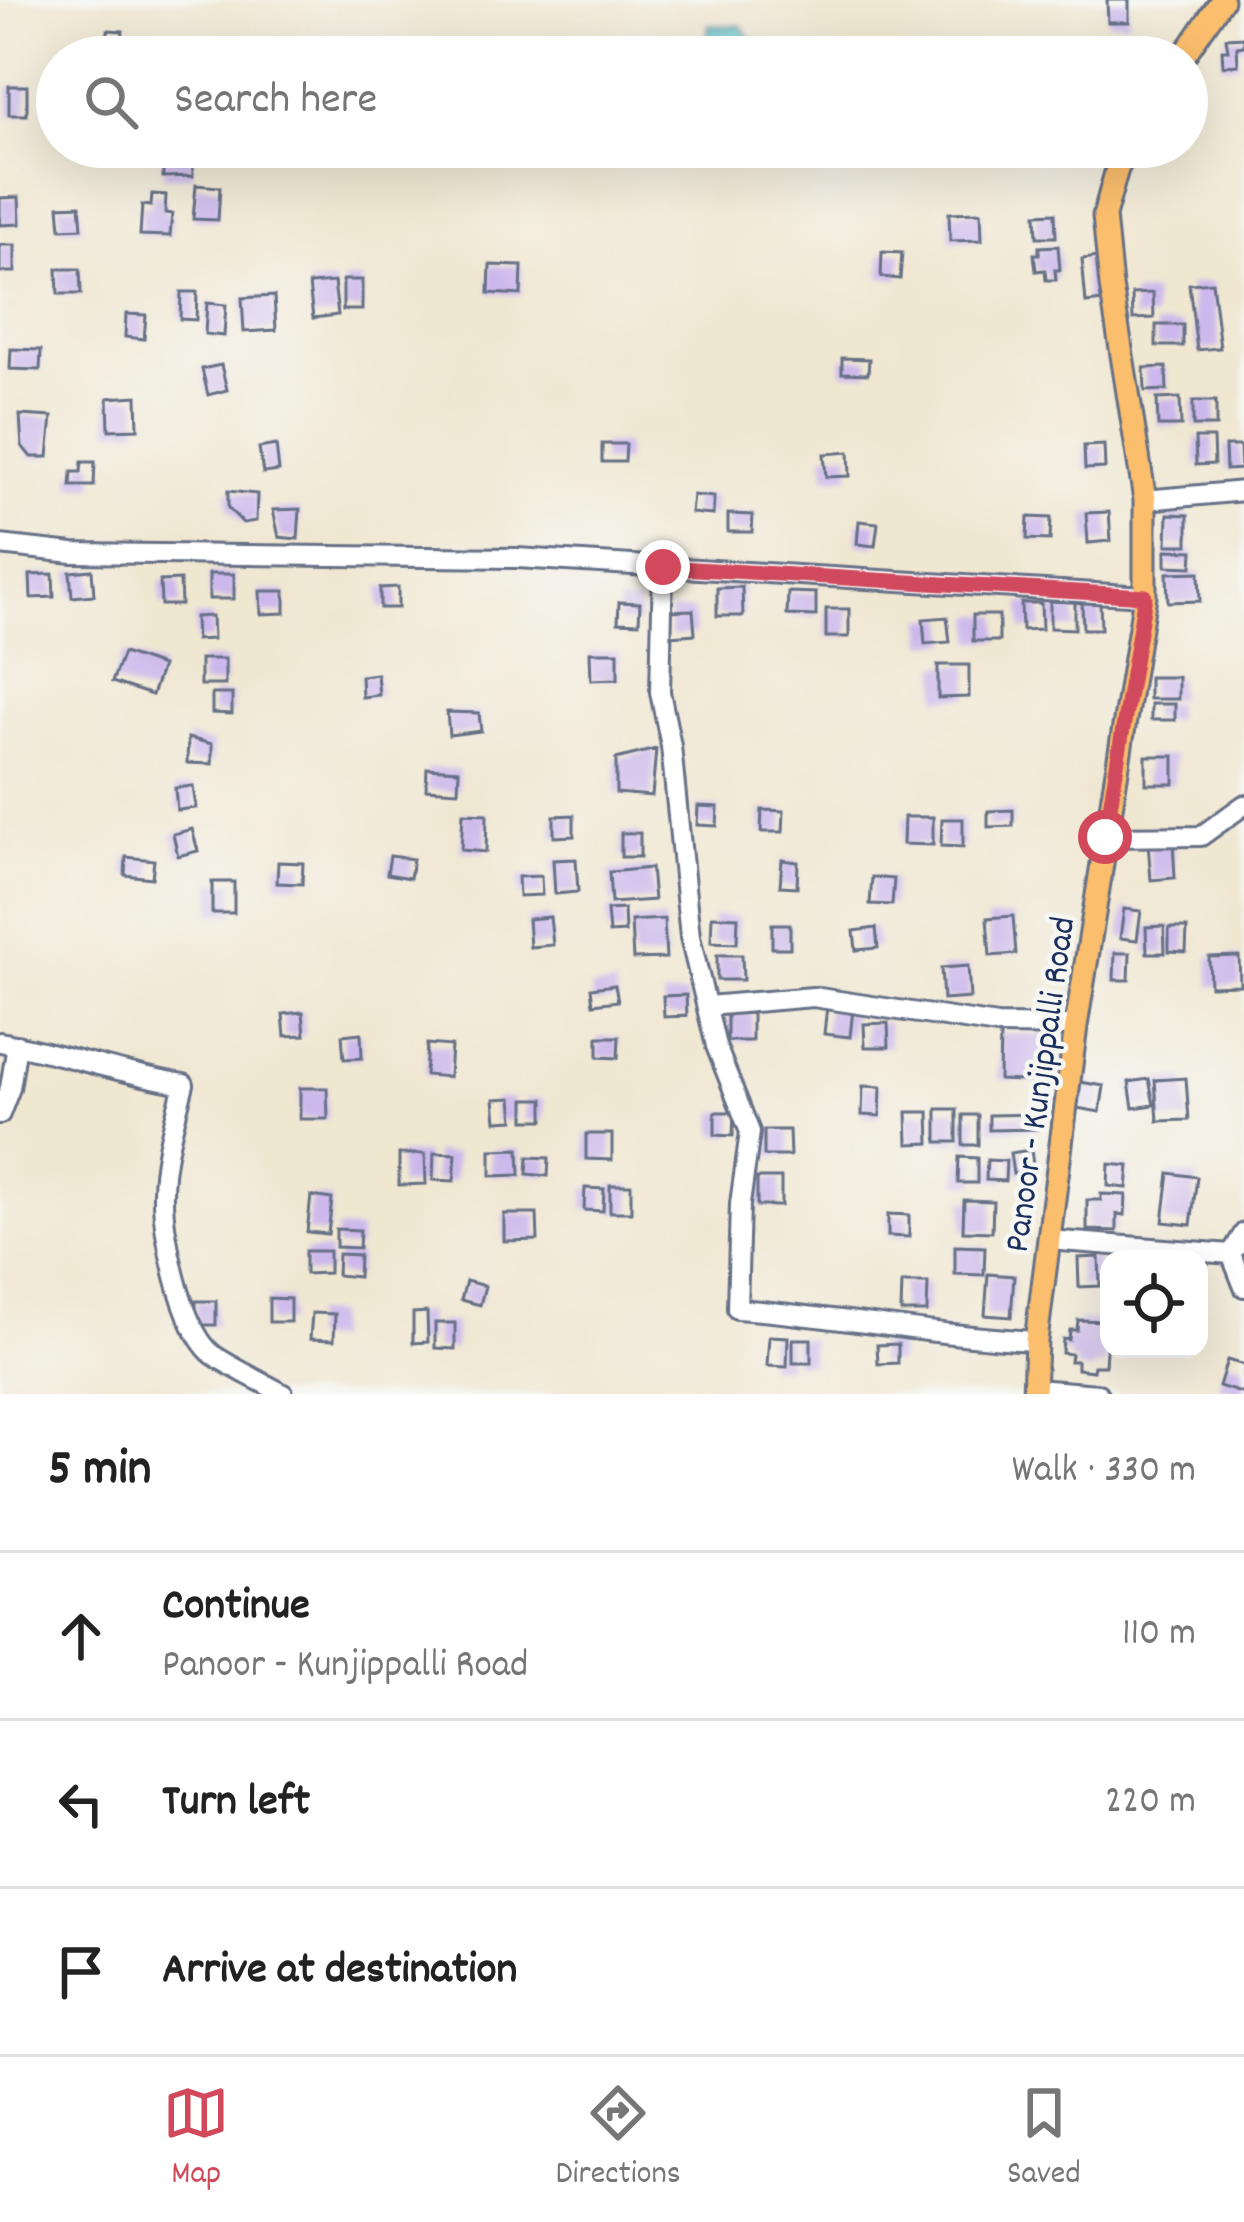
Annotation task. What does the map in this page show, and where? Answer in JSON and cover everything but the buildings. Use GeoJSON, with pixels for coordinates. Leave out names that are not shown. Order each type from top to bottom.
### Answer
{"type":"FeatureCollection","features":[{"type":"Feature","properties":{"kind":"main road"},"geometry":{"type":"LineString","coordinates":[[1197,36],[1222,0]]}},
{"type":"Feature","properties":{"kind":"main road","name":"Panoor - Kunjippalli Road"},"geometry":{"type":"LineString","coordinates":[[1035,1391],[1036,1341],[1076,1026],[1145,596],[1145,500],[1111,286],[1105,216],[1119,168]]}},
{"type":"Feature","properties":{"kind":"street"},"geometry":{"type":"LineString","coordinates":[[1145,500],[1244,490]]}},
{"type":"Feature","properties":{"kind":"street"},"geometry":{"type":"LineString","coordinates":[[0,545],[73,553],[494,558],[1145,596]]}},
{"type":"Feature","properties":{"kind":"street"},"geometry":{"type":"LineString","coordinates":[[663,567],[660,692],[671,746],[690,937],[716,1046],[749,1132],[740,1204],[737,1309],[828,1315],[962,1338],[1036,1341]]}},
{"type":"Feature","properties":{"kind":"street"},"geometry":{"type":"LineString","coordinates":[[1105,837],[1201,836],[1244,805]]}},
{"type":"Feature","properties":{"kind":"street"},"geometry":{"type":"LineString","coordinates":[[708,1006],[813,997],[997,1025],[1076,1026]]}},
{"type":"Feature","properties":{"kind":"street"},"geometry":{"type":"LineString","coordinates":[[0,1114],[10,1088],[9,1043],[184,1084],[162,1196],[176,1282],[188,1317],[211,1353],[283,1394]]}},
{"type":"Feature","properties":{"kind":"street"},"geometry":{"type":"LineString","coordinates":[[1231,1254],[1244,1233]]}},
{"type":"Feature","properties":{"kind":"street"},"geometry":{"type":"LineString","coordinates":[[1048,1240],[1231,1254]]}},
{"type":"Feature","properties":{"kind":"street"},"geometry":{"type":"LineString","coordinates":[[1231,1254],[1244,1287]]}},
{"type":"Feature","properties":{"kind":"street"},"geometry":{"type":"LineString","coordinates":[[1035,1391],[1098,1394]]}},
{"type":"Feature","properties":{"kind":"water"},"geometry":{"type":"Polygon","coordinates":[[[709,26],[741,26],[749,36],[708,36],[709,26]]]}},
{"type":"Feature","properties":{"kind":"route"},"geometry":{"type":"LineString","coordinates":[[663,567],[1145,596],[1105,837]]}}]}
